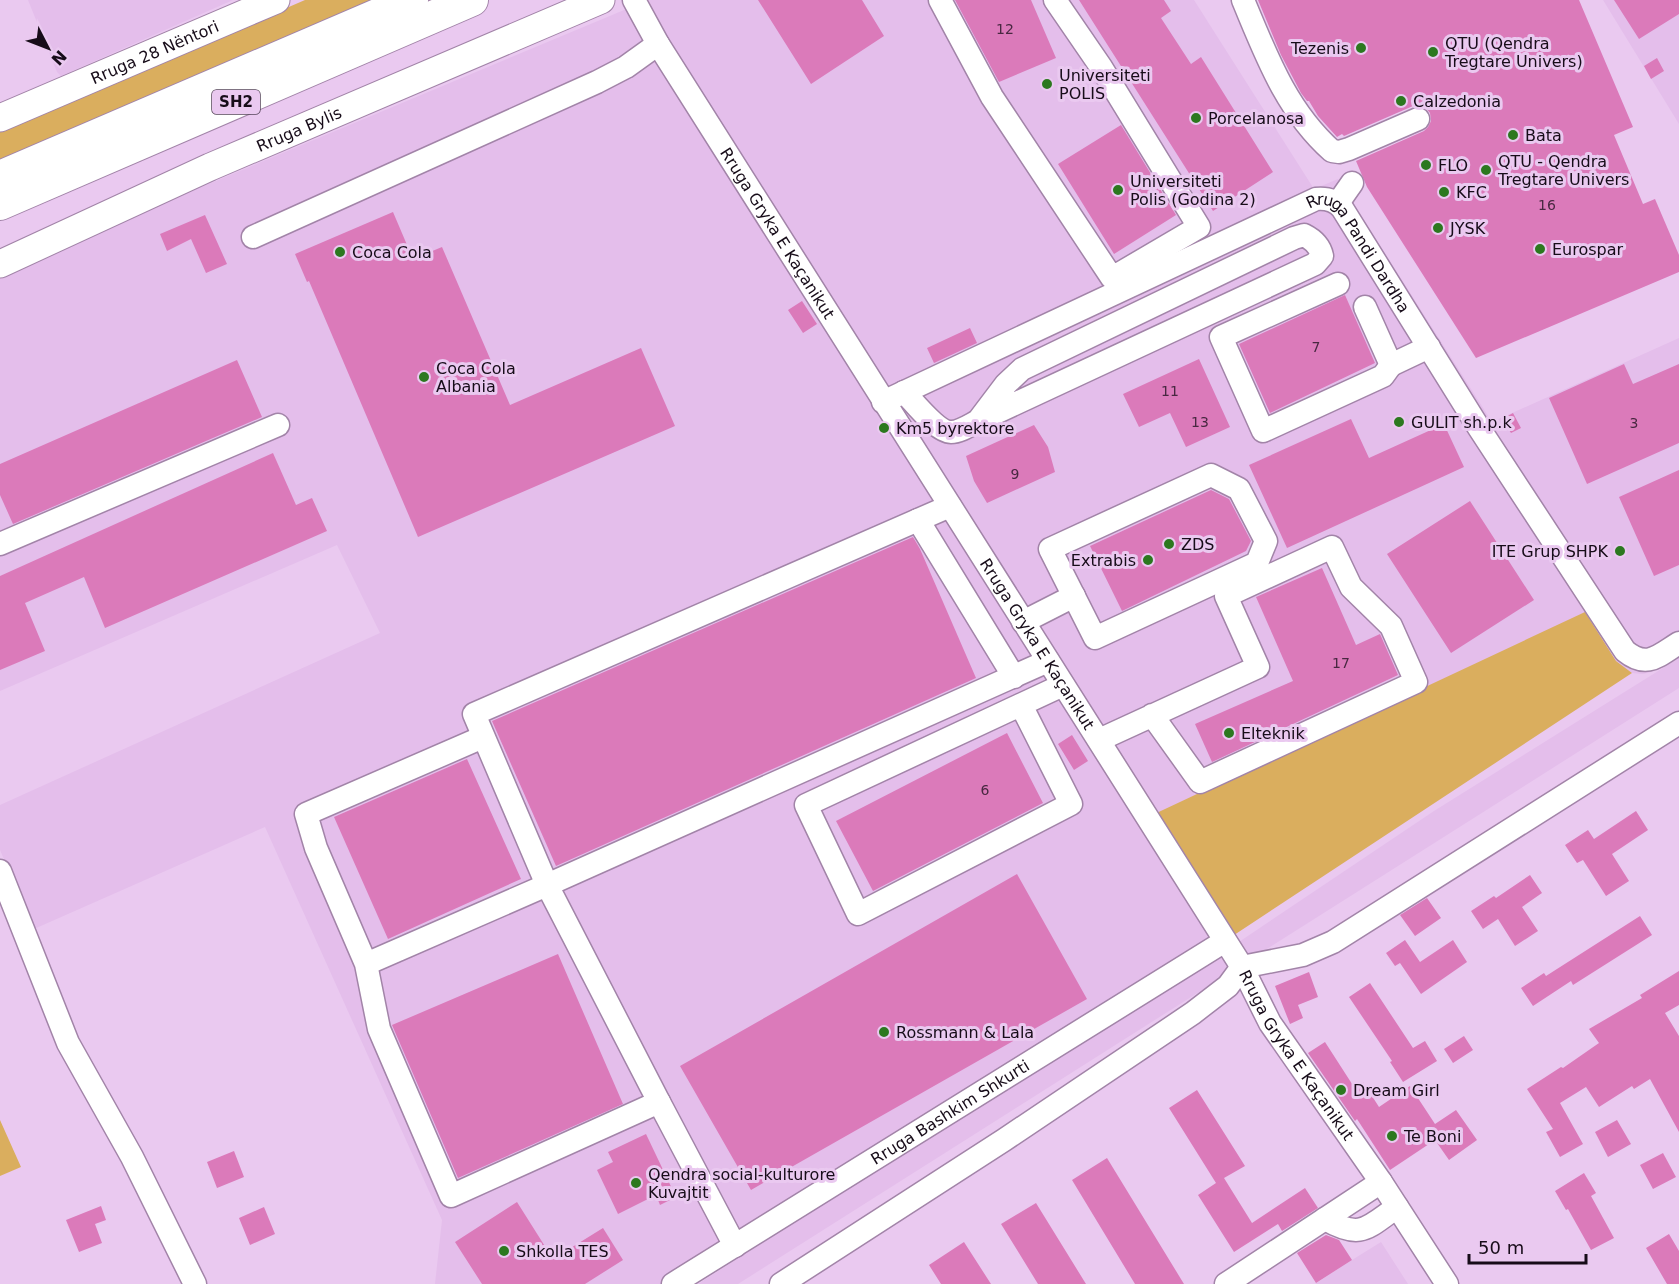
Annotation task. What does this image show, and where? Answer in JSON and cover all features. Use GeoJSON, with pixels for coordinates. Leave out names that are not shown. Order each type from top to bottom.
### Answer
{"type":"FeatureCollection","features":[{"type":"Feature","properties":{"kind":"highway","name":"SH2"},"geometry":{"type":"LineString","coordinates":[[0,177],[412,0]]}},
{"type":"Feature","properties":{"kind":"highway","name":"SH2"},"geometry":{"type":"LineString","coordinates":[[0,204],[472,0]]}},
{"type":"Feature","properties":{"kind":"main road","name":"Rruga 28 Nëntori"},"geometry":{"type":"LineString","coordinates":[[0,118],[276,0]]}},
{"type":"Feature","properties":{"kind":"main road","name":"Rruga Bylis"},"geometry":{"type":"LineString","coordinates":[[0,264],[210,167],[601,0]]}},
{"type":"Feature","properties":{"kind":"street","name":"Rruga Gryka E Kaçanikut"},"geometry":{"type":"LineString","coordinates":[[634,0],[658,44],[883,402],[1242,967],[1270,1023],[1381,1182],[1447,1284]]}},
{"type":"Feature","properties":{"kind":"street"},"geometry":{"type":"LineString","coordinates":[[940,0],[992,96],[1112,278],[1199,227],[1101,67],[1055,0]]}},
{"type":"Feature","properties":{"kind":"street"},"geometry":{"type":"LineString","coordinates":[[1243,0],[1275,76],[1297,113],[1332,151],[1339,152],[1349,149],[1418,119]]}},
{"type":"Feature","properties":{"kind":"street"},"geometry":{"type":"LineString","coordinates":[[253,237],[597,82],[626,68],[658,44]]}},
{"type":"Feature","properties":{"kind":"street"},"geometry":{"type":"LineString","coordinates":[[1338,203],[1352,183]]}},
{"type":"Feature","properties":{"kind":"street","name":"Rruga Pandi Dardha"},"geometry":{"type":"LineString","coordinates":[[883,402],[1316,199],[1325,198],[1338,203],[1506,470],[1625,651],[1641,661],[1647,661],[1679,643]]}},
{"type":"Feature","properties":{"kind":"street"},"geometry":{"type":"LineString","coordinates":[[904,392],[940,429],[951,432],[978,421],[1315,264],[1322,256],[1320,249],[1304,235],[1294,238],[1022,369],[1006,384],[978,421]]}},
{"type":"Feature","properties":{"kind":"street"},"geometry":{"type":"LineString","coordinates":[[1338,284],[1221,338],[1263,431],[1383,376],[1391,364],[1429,347]]}},
{"type":"Feature","properties":{"kind":"street"},"geometry":{"type":"LineString","coordinates":[[1365,306],[1391,364]]}},
{"type":"Feature","properties":{"kind":"street"},"geometry":{"type":"LineString","coordinates":[[0,544],[278,426]]}},
{"type":"Feature","properties":{"kind":"street"},"geometry":{"type":"LineString","coordinates":[[1211,475],[1239,489],[1266,541],[1257,563],[1095,638],[1074,596],[1050,549],[1211,475]]}},
{"type":"Feature","properties":{"kind":"street"},"geometry":{"type":"LineString","coordinates":[[735,1246],[547,885],[474,714],[950,506]]}},
{"type":"Feature","properties":{"kind":"street"},"geometry":{"type":"LineString","coordinates":[[918,520],[1014,676]]}},
{"type":"Feature","properties":{"kind":"street"},"geometry":{"type":"LineString","coordinates":[[1099,740],[1152,715],[1258,667],[1226,596],[1332,547],[1351,587],[1391,626],[1416,682],[1200,782],[1152,715]]}},
{"type":"Feature","properties":{"kind":"street"},"geometry":{"type":"LineString","coordinates":[[1023,622],[1074,596]]}},
{"type":"Feature","properties":{"kind":"street"},"geometry":{"type":"LineString","coordinates":[[366,964],[1048,661]]}},
{"type":"Feature","properties":{"kind":"street"},"geometry":{"type":"LineString","coordinates":[[1021,705],[1071,804],[858,914],[806,805],[1021,705],[1064,685]]}},
{"type":"Feature","properties":{"kind":"street"},"geometry":{"type":"LineString","coordinates":[[781,1284],[1004,1140],[1193,1013],[1228,986],[1242,967],[1304,955],[1333,942],[1679,723]]}},
{"type":"Feature","properties":{"kind":"street"},"geometry":{"type":"LineString","coordinates":[[483,736],[306,814],[316,848],[366,964],[379,1029],[451,1196],[659,1102]]}},
{"type":"Feature","properties":{"kind":"street"},"geometry":{"type":"LineString","coordinates":[[0,871],[68,1043],[132,1157],[195,1284]]}},
{"type":"Feature","properties":{"kind":"street","name":"Rruga Bashkim Shkurti"},"geometry":{"type":"LineString","coordinates":[[673,1284],[1225,941]]}},
{"type":"Feature","properties":{"kind":"street"},"geometry":{"type":"LineString","coordinates":[[1226,1284],[1381,1182]]}},
{"type":"Feature","properties":{"kind":"street"},"geometry":{"type":"LineString","coordinates":[[1325,1219],[1343,1229],[1362,1230],[1397,1207]]}},
{"type":"Feature","properties":{"kind":"shaded area"},"geometry":{"type":"Polygon","coordinates":[[[28,0],[233,0],[61,76],[57,72],[28,0]]]}},
{"type":"Feature","properties":{"kind":"shaded area"},"geometry":{"type":"Polygon","coordinates":[[[305,0],[385,0],[0,166],[0,131],[305,0]]]}},
{"type":"Feature","properties":{"kind":"shaded area"},"geometry":{"type":"Polygon","coordinates":[[[648,0],[1194,0],[1314,189],[1338,179],[1492,422],[1679,338],[1679,654],[1651,672],[1632,673],[1616,661],[1585,612],[1225,941],[674,1284],[435,1284],[442,1220],[265,827],[34,929],[0,850],[0,805],[380,633],[337,545],[0,691],[0,276],[199,188],[648,0]]]}},
{"type":"Feature","properties":{"kind":"shaded area"},"geometry":{"type":"Polygon","coordinates":[[[1603,0],[1679,0],[1679,124],[1603,0]]]}},
{"type":"Feature","properties":{"kind":"shaded area"},"geometry":{"type":"Polygon","coordinates":[[[1585,612],[1616,661],[1632,673],[1225,941],[1148,817],[1585,612]]]}},
{"type":"Feature","properties":{"kind":"shaded area"},"geometry":{"type":"Polygon","coordinates":[[[1679,658],[1679,688],[738,1284],[698,1284],[942,1128],[1215,958],[1434,811],[1679,658]]]}},
{"type":"Feature","properties":{"kind":"shaded area"},"geometry":{"type":"Polygon","coordinates":[[[0,1120],[21,1167],[0,1176],[0,1120]]]}},
{"type":"Feature","properties":{"kind":"shaded area"},"geometry":{"type":"Polygon","coordinates":[[[1381,1242],[1408,1284],[1315,1284],[1352,1260],[1381,1242]]]}},
{"type":"Feature","properties":{"kind":"building"},"geometry":{"type":"Polygon","coordinates":[[[758,0],[862,0],[884,36],[811,84],[758,0]]]}},
{"type":"Feature","properties":{"kind":"building"},"geometry":{"type":"Polygon","coordinates":[[[955,0],[1031,0],[1056,58],[999,82],[955,0]]]}},
{"type":"Feature","properties":{"kind":"building","name":"Porcelanosa"},"geometry":{"type":"Polygon","coordinates":[[[1079,0],[1164,0],[1171,11],[1161,18],[1191,64],[1201,57],[1273,172],[1213,211],[1079,0]]]}},
{"type":"Feature","properties":{"kind":"building","name":"QTU - Qendra Tregtare Univers"},"geometry":{"type":"Polygon","coordinates":[[[1258,0],[1579,0],[1633,127],[1614,135],[1643,204],[1655,199],[1679,255],[1679,272],[1476,358],[1367,187],[1356,161],[1424,131],[1431,121],[1430,113],[1426,108],[1413,106],[1337,137],[1301,93],[1281,55],[1258,0]]]}},
{"type":"Feature","properties":{"kind":"building"},"geometry":{"type":"Polygon","coordinates":[[[1614,0],[1679,0],[1679,14],[1639,39],[1614,0]]]}},
{"type":"Feature","properties":{"kind":"building"},"geometry":{"type":"Polygon","coordinates":[[[1657,58],[1664,71],[1651,79],[1644,66],[1657,58]]]}},
{"type":"Feature","properties":{"kind":"building"},"geometry":{"type":"Polygon","coordinates":[[[1121,125],[1176,215],[1114,254],[1058,164],[1121,125]]]}},
{"type":"Feature","properties":{"kind":"building","name":"Coca Cola Albania"},"geometry":{"type":"Polygon","coordinates":[[[393,212],[413,259],[442,247],[510,405],[641,348],[675,426],[418,537],[309,281],[307,282],[295,254],[393,212]]]}},
{"type":"Feature","properties":{"kind":"building"},"geometry":{"type":"Polygon","coordinates":[[[205,215],[227,264],[206,273],[191,239],[167,251],[160,234],[205,215]]]}},
{"type":"Feature","properties":{"kind":"building"},"geometry":{"type":"Polygon","coordinates":[[[1345,295],[1375,363],[1270,413],[1239,344],[1345,295]]]}},
{"type":"Feature","properties":{"kind":"building"},"geometry":{"type":"Polygon","coordinates":[[[802,301],[817,324],[803,333],[788,310],[802,301]]]}},
{"type":"Feature","properties":{"kind":"building"},"geometry":{"type":"Polygon","coordinates":[[[970,328],[977,343],[934,363],[927,348],[970,328]]]}},
{"type":"Feature","properties":{"kind":"building"},"geometry":{"type":"Polygon","coordinates":[[[1199,359],[1230,427],[1186,447],[1170,413],[1139,427],[1123,394],[1199,359]]]}},
{"type":"Feature","properties":{"kind":"building"},"geometry":{"type":"Polygon","coordinates":[[[237,360],[262,417],[13,524],[0,495],[0,464],[237,360]]]}},
{"type":"Feature","properties":{"kind":"building"},"geometry":{"type":"Polygon","coordinates":[[[1624,364],[1633,384],[1679,364],[1679,443],[1587,484],[1549,398],[1624,364]]]}},
{"type":"Feature","properties":{"kind":"building"},"geometry":{"type":"Polygon","coordinates":[[[1513,413],[1521,428],[1511,433],[1502,419],[1513,413]]]}},
{"type":"Feature","properties":{"kind":"building"},"geometry":{"type":"Polygon","coordinates":[[[1351,419],[1369,458],[1444,424],[1464,467],[1287,548],[1249,465],[1351,419]]]}},
{"type":"Feature","properties":{"kind":"building"},"geometry":{"type":"Polygon","coordinates":[[[1034,425],[1048,447],[1055,472],[987,503],[974,481],[966,456],[1034,425]]]}},
{"type":"Feature","properties":{"kind":"building"},"geometry":{"type":"Polygon","coordinates":[[[273,453],[296,505],[312,498],[327,531],[105,628],[84,577],[25,603],[45,651],[0,670],[0,576],[273,453]]]}},
{"type":"Feature","properties":{"kind":"building"},"geometry":{"type":"Polygon","coordinates":[[[1679,470],[1679,565],[1654,576],[1619,497],[1679,470]]]}},
{"type":"Feature","properties":{"kind":"building","name":"ZDS"},"geometry":{"type":"Polygon","coordinates":[[[1211,490],[1229,499],[1251,541],[1246,551],[1122,611],[1090,546],[1211,490]]]}},
{"type":"Feature","properties":{"kind":"building"},"geometry":{"type":"Polygon","coordinates":[[[1470,501],[1534,600],[1451,653],[1387,554],[1470,501]]]}},
{"type":"Feature","properties":{"kind":"building"},"geometry":{"type":"Polygon","coordinates":[[[913,537],[976,678],[556,866],[492,721],[913,537]]]}},
{"type":"Feature","properties":{"kind":"building"},"geometry":{"type":"Polygon","coordinates":[[[1322,568],[1356,645],[1380,634],[1398,675],[1212,762],[1195,724],[1293,681],[1256,597],[1322,568]]]}},
{"type":"Feature","properties":{"kind":"building"},"geometry":{"type":"Polygon","coordinates":[[[1007,733],[1043,803],[873,891],[836,821],[1007,733]]]}},
{"type":"Feature","properties":{"kind":"building"},"geometry":{"type":"Polygon","coordinates":[[[1072,735],[1088,761],[1074,770],[1058,744],[1072,735]]]}},
{"type":"Feature","properties":{"kind":"building"},"geometry":{"type":"Polygon","coordinates":[[[467,759],[521,879],[388,939],[334,817],[467,759]]]}},
{"type":"Feature","properties":{"kind":"building"},"geometry":{"type":"Polygon","coordinates":[[[1636,811],[1648,830],[1612,854],[1629,881],[1606,896],[1583,860],[1577,863],[1565,845],[1588,830],[1594,839],[1636,811]]]}},
{"type":"Feature","properties":{"kind":"building","name":"Rossmann & Lala"},"geometry":{"type":"Polygon","coordinates":[[[1017,874],[1087,999],[751,1190],[680,1066],[1017,874]]]}},
{"type":"Feature","properties":{"kind":"building"},"geometry":{"type":"Polygon","coordinates":[[[1530,875],[1542,893],[1522,907],[1538,931],[1515,946],[1498,919],[1483,929],[1471,911],[1494,896],[1496,898],[1530,875]]]}},
{"type":"Feature","properties":{"kind":"building"},"geometry":{"type":"Polygon","coordinates":[[[1427,898],[1441,918],[1415,936],[1400,915],[1427,898]]]}},
{"type":"Feature","properties":{"kind":"building"},"geometry":{"type":"Polygon","coordinates":[[[1640,916],[1652,935],[1573,985],[1571,981],[1533,1006],[1521,988],[1544,973],[1546,976],[1640,916]]]}},
{"type":"Feature","properties":{"kind":"building"},"geometry":{"type":"Polygon","coordinates":[[[1405,940],[1420,962],[1453,940],[1467,962],[1421,994],[1400,963],[1395,966],[1386,953],[1405,940]]]}},
{"type":"Feature","properties":{"kind":"building"},"geometry":{"type":"Polygon","coordinates":[[[558,954],[623,1104],[458,1178],[392,1025],[558,954]]]}},
{"type":"Feature","properties":{"kind":"building"},"geometry":{"type":"Polygon","coordinates":[[[1679,971],[1679,1005],[1665,1013],[1679,1036],[1679,1132],[1650,1079],[1634,1089],[1632,1086],[1599,1107],[1586,1087],[1560,1103],[1583,1144],[1560,1157],[1546,1132],[1553,1129],[1527,1089],[1599,1043],[1589,1029],[1642,998],[1640,995],[1679,971]]]}},
{"type":"Feature","properties":{"kind":"building"},"geometry":{"type":"Polygon","coordinates":[[[1309,972],[1318,997],[1298,1005],[1303,1018],[1290,1024],[1275,986],[1309,972]]]}},
{"type":"Feature","properties":{"kind":"building"},"geometry":{"type":"Polygon","coordinates":[[[1370,983],[1413,1048],[1425,1041],[1437,1061],[1403,1082],[1390,1062],[1392,1061],[1349,997],[1370,983]]]}},
{"type":"Feature","properties":{"kind":"building"},"geometry":{"type":"Polygon","coordinates":[[[1464,1036],[1473,1050],[1453,1063],[1444,1049],[1464,1036]]]}},
{"type":"Feature","properties":{"kind":"building"},"geometry":{"type":"Polygon","coordinates":[[[1325,1042],[1354,1087],[1363,1082],[1379,1107],[1410,1086],[1435,1124],[1456,1110],[1477,1140],[1449,1160],[1435,1140],[1390,1170],[1357,1119],[1355,1121],[1308,1053],[1325,1042]]]}},
{"type":"Feature","properties":{"kind":"building"},"geometry":{"type":"Polygon","coordinates":[[[1197,1090],[1245,1166],[1224,1178],[1252,1223],[1305,1188],[1318,1208],[1282,1231],[1278,1224],[1234,1252],[1198,1195],[1216,1183],[1169,1108],[1197,1090]]]}},
{"type":"Feature","properties":{"kind":"building"},"geometry":{"type":"Polygon","coordinates":[[[1617,1120],[1631,1144],[1608,1157],[1595,1132],[1617,1120]]]}},
{"type":"Feature","properties":{"kind":"building","name":"Qendra social-kulturore Kuvajtit"},"geometry":{"type":"Polygon","coordinates":[[[646,1134],[676,1197],[660,1205],[656,1195],[618,1214],[597,1170],[613,1162],[608,1152],[646,1134]]]}},
{"type":"Feature","properties":{"kind":"building"},"geometry":{"type":"Polygon","coordinates":[[[234,1151],[244,1177],[217,1188],[207,1162],[234,1151]]]}},
{"type":"Feature","properties":{"kind":"building"},"geometry":{"type":"Polygon","coordinates":[[[1663,1153],[1676,1177],[1653,1189],[1640,1165],[1663,1153]]]}},
{"type":"Feature","properties":{"kind":"building"},"geometry":{"type":"Polygon","coordinates":[[[1107,1158],[1184,1284],[1135,1284],[1072,1180],[1107,1158]]]}},
{"type":"Feature","properties":{"kind":"building"},"geometry":{"type":"Polygon","coordinates":[[[1584,1173],[1596,1193],[1591,1196],[1614,1238],[1591,1250],[1555,1191],[1584,1173]]]}},
{"type":"Feature","properties":{"kind":"building","name":"Shkolla TES"},"geometry":{"type":"Polygon","coordinates":[[[517,1202],[553,1259],[603,1228],[623,1260],[585,1284],[482,1284],[455,1242],[517,1202]]]}},
{"type":"Feature","properties":{"kind":"building"},"geometry":{"type":"Polygon","coordinates":[[[1036,1203],[1086,1284],[1038,1284],[1001,1224],[1036,1203]]]}},
{"type":"Feature","properties":{"kind":"building"},"geometry":{"type":"Polygon","coordinates":[[[101,1206],[106,1220],[95,1224],[102,1243],[79,1252],[66,1220],[101,1206]]]}},
{"type":"Feature","properties":{"kind":"building"},"geometry":{"type":"Polygon","coordinates":[[[264,1207],[275,1234],[250,1245],[239,1218],[264,1207]]]}},
{"type":"Feature","properties":{"kind":"building"},"geometry":{"type":"Polygon","coordinates":[[[1669,1234],[1679,1251],[1679,1284],[1667,1284],[1646,1248],[1669,1234]]]}},
{"type":"Feature","properties":{"kind":"building"},"geometry":{"type":"Polygon","coordinates":[[[1326,1235],[1339,1240],[1352,1260],[1316,1283],[1297,1253],[1326,1235]]]}},
{"type":"Feature","properties":{"kind":"building"},"geometry":{"type":"Polygon","coordinates":[[[964,1242],[991,1284],[941,1284],[929,1265],[964,1242]]]}},
{"type":"Feature","properties":{"kind":"place","name":"Tezenis"},"geometry":{"type":"Point","coordinates":[1361,48]}},
{"type":"Feature","properties":{"kind":"place","name":"QTU (Qendra Tregtare Univers)"},"geometry":{"type":"Point","coordinates":[1433,52]}},
{"type":"Feature","properties":{"kind":"place","name":"Universiteti POLIS"},"geometry":{"type":"Point","coordinates":[1047,84]}},
{"type":"Feature","properties":{"kind":"place","name":"Calzedonia"},"geometry":{"type":"Point","coordinates":[1401,101]}},
{"type":"Feature","properties":{"kind":"place","name":"Porcelanosa"},"geometry":{"type":"Point","coordinates":[1196,118]}},
{"type":"Feature","properties":{"kind":"place","name":"Bata"},"geometry":{"type":"Point","coordinates":[1513,135]}},
{"type":"Feature","properties":{"kind":"place","name":"FLO"},"geometry":{"type":"Point","coordinates":[1426,165]}},
{"type":"Feature","properties":{"kind":"place","name":"QTU - Qendra Tregtare Univers"},"geometry":{"type":"Point","coordinates":[1486,170]}},
{"type":"Feature","properties":{"kind":"place","name":"Universiteti Polis (Godina 2)"},"geometry":{"type":"Point","coordinates":[1118,190]}},
{"type":"Feature","properties":{"kind":"place","name":"KFC"},"geometry":{"type":"Point","coordinates":[1444,192]}},
{"type":"Feature","properties":{"kind":"place","name":"JYSK"},"geometry":{"type":"Point","coordinates":[1438,228]}},
{"type":"Feature","properties":{"kind":"place","name":"Eurospar"},"geometry":{"type":"Point","coordinates":[1540,249]}},
{"type":"Feature","properties":{"kind":"place","name":"Coca Cola"},"geometry":{"type":"Point","coordinates":[340,252]}},
{"type":"Feature","properties":{"kind":"place","name":"Coca Cola Albania"},"geometry":{"type":"Point","coordinates":[424,377]}},
{"type":"Feature","properties":{"kind":"place","name":"GULIT sh.p.k"},"geometry":{"type":"Point","coordinates":[1399,422]}},
{"type":"Feature","properties":{"kind":"place","name":"Km5 byrektore"},"geometry":{"type":"Point","coordinates":[884,428]}},
{"type":"Feature","properties":{"kind":"place","name":"ZDS"},"geometry":{"type":"Point","coordinates":[1169,544]}},
{"type":"Feature","properties":{"kind":"place","name":"ITE Grup SHPK"},"geometry":{"type":"Point","coordinates":[1620,551]}},
{"type":"Feature","properties":{"kind":"place","name":"Extrabis"},"geometry":{"type":"Point","coordinates":[1148,560]}},
{"type":"Feature","properties":{"kind":"place","name":"Elteknik"},"geometry":{"type":"Point","coordinates":[1229,733]}},
{"type":"Feature","properties":{"kind":"place","name":"Rossmann & Lala"},"geometry":{"type":"Point","coordinates":[884,1032]}},
{"type":"Feature","properties":{"kind":"place","name":"Dream Girl"},"geometry":{"type":"Point","coordinates":[1341,1090]}},
{"type":"Feature","properties":{"kind":"place","name":"Te Boni"},"geometry":{"type":"Point","coordinates":[1392,1136]}},
{"type":"Feature","properties":{"kind":"place","name":"Qendra social-kulturore Kuvajtit"},"geometry":{"type":"Point","coordinates":[636,1183]}},
{"type":"Feature","properties":{"kind":"place","name":"Shkolla TES"},"geometry":{"type":"Point","coordinates":[504,1251]}}]}
